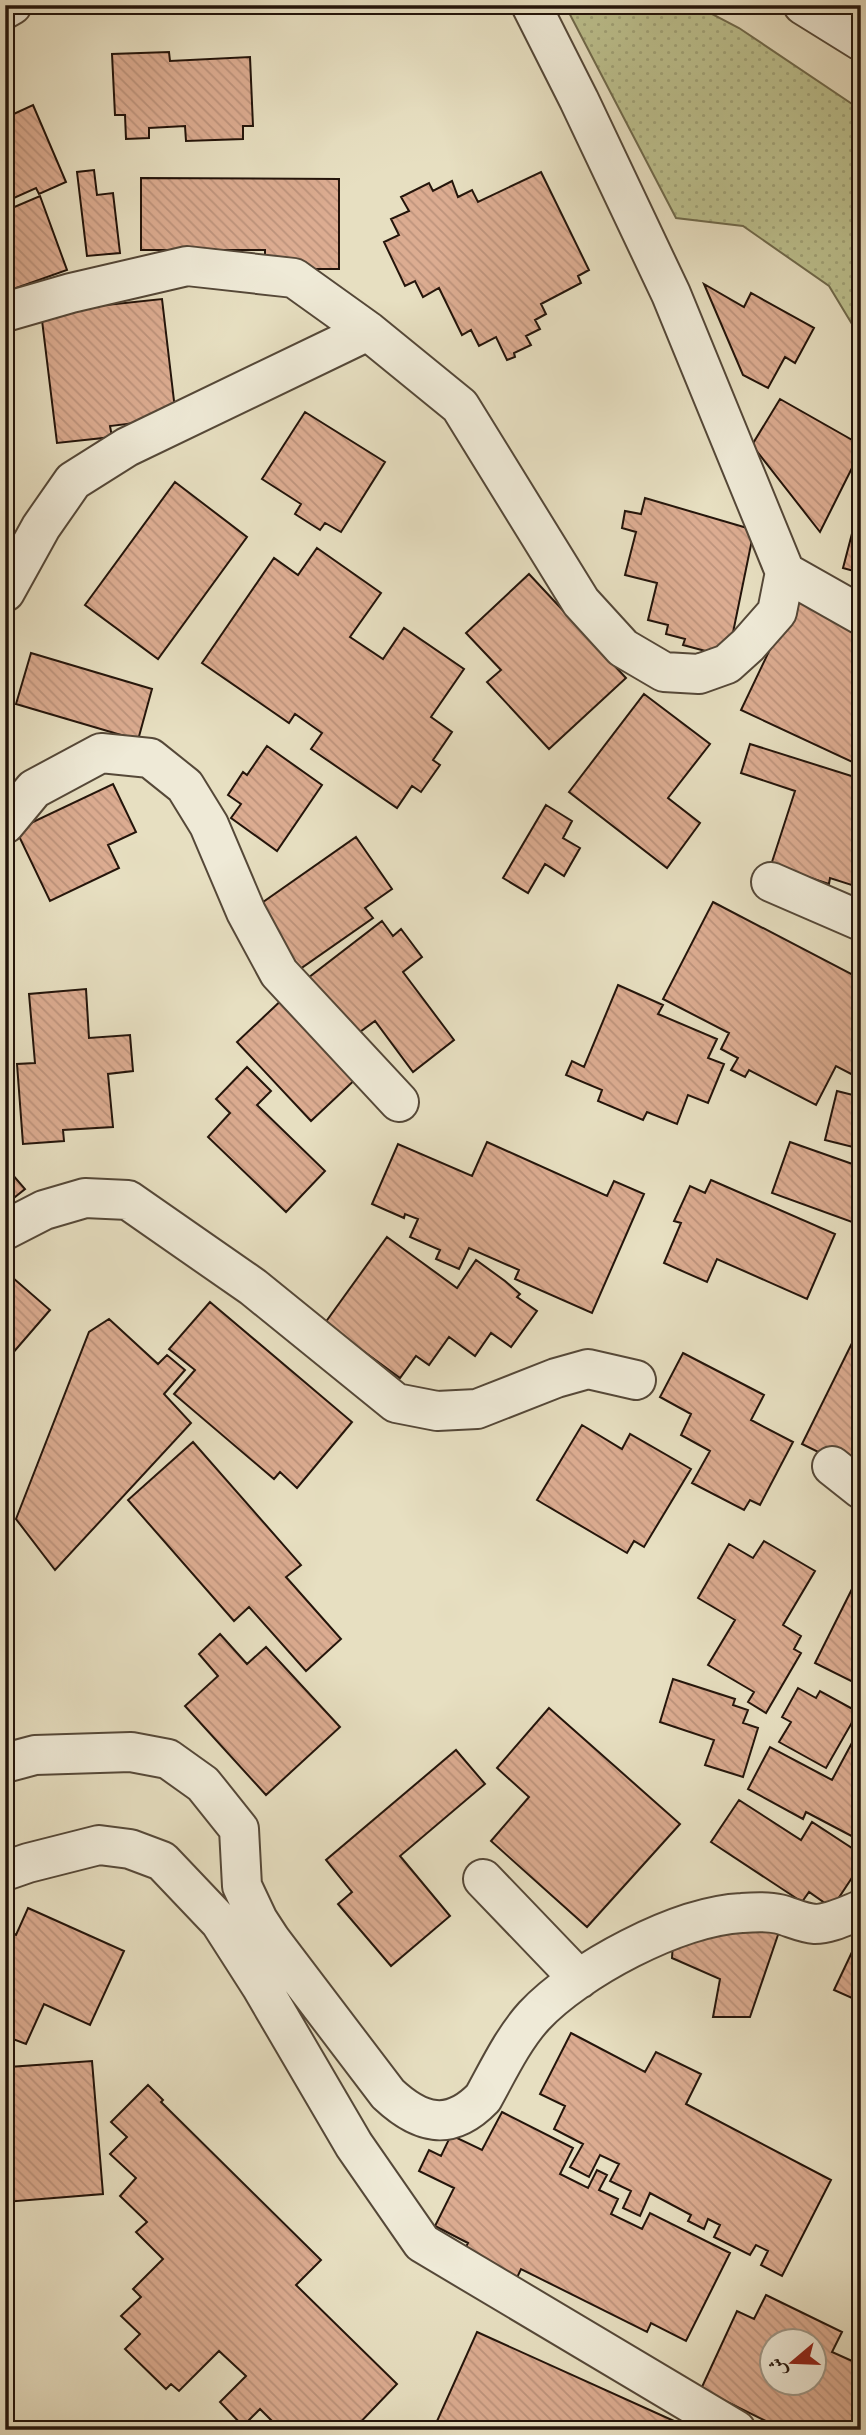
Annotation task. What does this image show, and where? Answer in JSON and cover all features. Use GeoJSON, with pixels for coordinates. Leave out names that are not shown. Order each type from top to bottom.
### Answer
{"type":"FeatureCollection","features":[{"type":"Feature","properties":{"kind":"street"},"geometry":{"type":"LineString","coordinates":[[5,9],[12,5]]}},
{"type":"Feature","properties":{"kind":"street"},"geometry":{"type":"LineString","coordinates":[[5,312],[71,293],[187,266],[294,278],[368,331],[460,406],[581,602],[623,648],[664,672],[699,674],[727,664],[777,612],[785,572],[671,294],[531,5]]}},
{"type":"Feature","properties":{"kind":"street"},"geometry":{"type":"LineString","coordinates":[[803,5],[844,33],[861,41]]}},
{"type":"Feature","properties":{"kind":"street"},"geometry":{"type":"LineString","coordinates":[[5,592],[41,527],[73,481],[127,447],[368,331]]}},
{"type":"Feature","properties":{"kind":"street"},"geometry":{"type":"LineString","coordinates":[[785,572],[861,615]]}},
{"type":"Feature","properties":{"kind":"street"},"geometry":{"type":"LineString","coordinates":[[5,824],[34,789],[101,753],[149,758],[185,786],[209,825],[246,912],[279,973],[399,1102]]}},
{"type":"Feature","properties":{"kind":"street"},"geometry":{"type":"LineString","coordinates":[[771,882],[861,921]]}},
{"type":"Feature","properties":{"kind":"street"},"geometry":{"type":"LineString","coordinates":[[5,1230],[44,1210],[85,1198],[128,1200],[253,1287],[396,1403],[437,1411],[477,1409],[556,1378],[588,1369],[636,1380]]}},
{"type":"Feature","properties":{"kind":"street"},"geometry":{"type":"LineString","coordinates":[[5,1763],[35,1755],[63,1752],[131,1752],[168,1759],[204,1784],[239,1829],[242,1886],[271,1940],[370,2073],[404,2110],[435,2121],[463,2115],[474,2107],[483,2098],[533,2017],[579,1979],[610,1958],[638,1944],[671,1931],[734,1913],[779,1914],[817,1924],[861,1910]]}},
{"type":"Feature","properties":{"kind":"street"},"geometry":{"type":"LineString","coordinates":[[5,1871],[99,1845],[130,1849],[162,1861],[220,1922],[261,1986],[354,2145],[422,2243],[736,2430]]}},
{"type":"Feature","properties":{"kind":"street"},"geometry":{"type":"LineString","coordinates":[[483,1879],[579,1979]]}},
{"type":"Feature","properties":{"kind":"street"},"geometry":{"type":"LineString","coordinates":[[220,1922],[242,1886]]}},
{"type":"Feature","properties":{"kind":"green space"},"geometry":{"type":"Polygon","coordinates":[[[565,5],[695,5],[739,28],[861,110],[861,339],[829,286],[743,226],[676,218],[565,5]]]}},
{"type":"Feature","properties":{"kind":"building"},"geometry":{"type":"Polygon","coordinates":[[[169,52],[170,61],[250,57],[253,126],[243,126],[243,139],[186,141],[185,126],[149,128],[149,138],[126,139],[125,115],[115,115],[112,54],[169,52]]]}},
{"type":"Feature","properties":{"kind":"building"},"geometry":{"type":"Polygon","coordinates":[[[33,105],[66,182],[39,194],[36,188],[5,202],[5,118],[33,105]]]}},
{"type":"Feature","properties":{"kind":"building"},"geometry":{"type":"Polygon","coordinates":[[[94,170],[97,195],[113,193],[120,253],[87,256],[77,172],[94,170]]]}},
{"type":"Feature","properties":{"kind":"building"},"geometry":{"type":"Polygon","coordinates":[[[541,172],[589,270],[578,276],[581,283],[541,304],[546,314],[535,320],[540,329],[526,336],[531,345],[514,353],[515,357],[507,360],[496,337],[479,346],[471,330],[462,335],[439,288],[423,297],[415,281],[405,286],[384,242],[399,235],[391,219],[409,211],[401,197],[429,183],[433,191],[452,181],[458,197],[472,190],[478,202],[541,172]]]}},
{"type":"Feature","properties":{"kind":"building"},"geometry":{"type":"Polygon","coordinates":[[[141,178],[339,179],[339,269],[295,269],[265,260],[265,250],[141,250],[141,178]]]}},
{"type":"Feature","properties":{"kind":"building"},"geometry":{"type":"Polygon","coordinates":[[[40,196],[67,270],[5,292],[5,211],[40,196]]]}},
{"type":"Feature","properties":{"kind":"building"},"geometry":{"type":"Polygon","coordinates":[[[704,284],[744,307],[751,293],[814,328],[795,363],[785,357],[768,388],[743,375],[704,284]]]}},
{"type":"Feature","properties":{"kind":"building"},"geometry":{"type":"Polygon","coordinates":[[[162,299],[176,418],[110,426],[112,437],[57,443],[41,312],[162,299]]]}},
{"type":"Feature","properties":{"kind":"building"},"geometry":{"type":"Polygon","coordinates":[[[780,399],[861,445],[861,450],[820,532],[752,445],[780,399]]]}},
{"type":"Feature","properties":{"kind":"building"},"geometry":{"type":"Polygon","coordinates":[[[305,412],[385,462],[341,532],[325,523],[320,530],[295,514],[301,504],[262,479],[305,412]]]}},
{"type":"Feature","properties":{"kind":"building"},"geometry":{"type":"Polygon","coordinates":[[[175,482],[247,537],[158,659],[85,605],[175,482]]]}},
{"type":"Feature","properties":{"kind":"building"},"geometry":{"type":"Polygon","coordinates":[[[645,498],[754,530],[728,657],[683,645],[685,639],[666,634],[668,625],[648,620],[657,583],[625,575],[636,532],[622,528],[625,511],[641,514],[645,498]]]}},
{"type":"Feature","properties":{"kind":"building"},"geometry":{"type":"Polygon","coordinates":[[[861,499],[861,573],[843,568],[861,499]]]}},
{"type":"Feature","properties":{"kind":"building"},"geometry":{"type":"Polygon","coordinates":[[[317,548],[381,593],[350,637],[383,659],[404,628],[464,669],[431,717],[452,732],[433,760],[440,765],[421,792],[412,786],[397,808],[311,749],[322,733],[295,714],[289,723],[202,663],[274,558],[298,575],[317,548]]]}},
{"type":"Feature","properties":{"kind":"building"},"geometry":{"type":"Polygon","coordinates":[[[529,574],[626,678],[549,749],[487,682],[501,670],[466,633],[529,574]]]}},
{"type":"Feature","properties":{"kind":"building"},"geometry":{"type":"Polygon","coordinates":[[[798,600],[861,630],[861,766],[741,710],[782,624],[798,600]]]}},
{"type":"Feature","properties":{"kind":"building"},"geometry":{"type":"Polygon","coordinates":[[[31,653],[152,689],[138,740],[16,704],[31,653]]]}},
{"type":"Feature","properties":{"kind":"building"},"geometry":{"type":"Polygon","coordinates":[[[644,694],[710,744],[668,798],[700,823],[667,868],[569,792],[644,694]]]}},
{"type":"Feature","properties":{"kind":"building"},"geometry":{"type":"Polygon","coordinates":[[[750,744],[861,779],[861,888],[830,878],[829,884],[771,865],[795,791],[741,773],[750,744]]]}},
{"type":"Feature","properties":{"kind":"building"},"geometry":{"type":"Polygon","coordinates":[[[267,746],[322,785],[277,851],[231,818],[241,804],[228,795],[243,772],[247,775],[267,746]]]}},
{"type":"Feature","properties":{"kind":"building"},"geometry":{"type":"Polygon","coordinates":[[[113,784],[136,832],[108,845],[119,868],[50,901],[16,830],[113,784]]]}},
{"type":"Feature","properties":{"kind":"building"},"geometry":{"type":"Polygon","coordinates":[[[546,805],[572,821],[563,838],[580,848],[564,876],[545,864],[528,893],[503,878],[546,805]]]}},
{"type":"Feature","properties":{"kind":"building"},"geometry":{"type":"Polygon","coordinates":[[[356,837],[392,889],[365,908],[373,918],[300,969],[256,907],[356,837]]]}},
{"type":"Feature","properties":{"kind":"building"},"geometry":{"type":"Polygon","coordinates":[[[713,902],[861,979],[859,1078],[836,1066],[816,1105],[749,1070],[745,1077],[731,1070],[738,1058],[721,1049],[729,1033],[663,999],[713,902]]]}},
{"type":"Feature","properties":{"kind":"building"},"geometry":{"type":"Polygon","coordinates":[[[382,921],[393,936],[401,929],[422,957],[403,972],[454,1040],[413,1072],[375,1021],[353,1037],[308,978],[382,921]]]}},
{"type":"Feature","properties":{"kind":"building"},"geometry":{"type":"Polygon","coordinates":[[[618,985],[663,1005],[658,1014],[717,1039],[708,1058],[724,1064],[708,1103],[688,1095],[677,1124],[647,1112],[643,1120],[598,1101],[602,1090],[566,1075],[572,1061],[584,1067],[618,985]]]}},
{"type":"Feature","properties":{"kind":"building"},"geometry":{"type":"Polygon","coordinates":[[[86,989],[89,1038],[130,1035],[133,1071],[108,1074],[113,1127],[63,1130],[64,1141],[23,1144],[17,1064],[35,1063],[29,994],[86,989]]]}},
{"type":"Feature","properties":{"kind":"building"},"geometry":{"type":"Polygon","coordinates":[[[287,995],[361,1074],[311,1121],[237,1042],[287,995]]]}},
{"type":"Feature","properties":{"kind":"building"},"geometry":{"type":"Polygon","coordinates":[[[247,1067],[271,1091],[257,1105],[325,1171],[286,1212],[208,1137],[230,1113],[216,1099],[247,1067]]]}},
{"type":"Feature","properties":{"kind":"building"},"geometry":{"type":"Polygon","coordinates":[[[837,1091],[861,1097],[861,1149],[825,1140],[837,1091]]]}},
{"type":"Feature","properties":{"kind":"building"},"geometry":{"type":"Polygon","coordinates":[[[487,1142],[607,1196],[614,1181],[644,1194],[592,1313],[515,1279],[519,1270],[469,1248],[459,1269],[436,1259],[440,1250],[410,1237],[418,1219],[405,1214],[404,1218],[372,1204],[398,1144],[472,1176],[487,1142]]]}},
{"type":"Feature","properties":{"kind":"building"},"geometry":{"type":"Polygon","coordinates":[[[790,1142],[861,1167],[861,1199],[852,1222],[772,1193],[790,1142]]]}},
{"type":"Feature","properties":{"kind":"building"},"geometry":{"type":"Polygon","coordinates":[[[5,1166],[25,1189],[5,1205],[5,1166]]]}},
{"type":"Feature","properties":{"kind":"building"},"geometry":{"type":"Polygon","coordinates":[[[711,1180],[835,1234],[807,1299],[717,1259],[707,1282],[664,1263],[681,1223],[674,1221],[690,1186],[705,1193],[711,1180]]]}},
{"type":"Feature","properties":{"kind":"building"},"geometry":{"type":"Polygon","coordinates":[[[387,1237],[457,1288],[476,1260],[505,1281],[520,1294],[517,1297],[537,1311],[511,1347],[491,1333],[475,1356],[449,1337],[429,1365],[416,1356],[400,1378],[325,1323],[387,1237]]]}},
{"type":"Feature","properties":{"kind":"building"},"geometry":{"type":"Polygon","coordinates":[[[5,1271],[50,1310],[5,1362],[5,1271]]]}},
{"type":"Feature","properties":{"kind":"building"},"geometry":{"type":"Polygon","coordinates":[[[210,1302],[352,1422],[297,1488],[280,1472],[274,1479],[174,1394],[195,1370],[169,1349],[210,1302]]]}},
{"type":"Feature","properties":{"kind":"building"},"geometry":{"type":"Polygon","coordinates":[[[109,1319],[158,1364],[167,1355],[185,1370],[164,1394],[191,1423],[55,1570],[16,1519],[89,1332],[109,1319]]]}},
{"type":"Feature","properties":{"kind":"building"},"geometry":{"type":"Polygon","coordinates":[[[854,1339],[861,1342],[861,1473],[802,1444],[854,1339]]]}},
{"type":"Feature","properties":{"kind":"building"},"geometry":{"type":"Polygon","coordinates":[[[683,1353],[764,1395],[751,1420],[793,1442],[760,1505],[750,1500],[744,1510],[692,1483],[710,1451],[681,1435],[691,1414],[660,1397],[683,1353]]]}},
{"type":"Feature","properties":{"kind":"building"},"geometry":{"type":"Polygon","coordinates":[[[582,1425],[622,1449],[630,1434],[691,1469],[644,1547],[634,1541],[627,1553],[537,1500],[582,1425]]]}},
{"type":"Feature","properties":{"kind":"building"},"geometry":{"type":"Polygon","coordinates":[[[193,1442],[301,1565],[286,1577],[341,1639],[306,1671],[249,1607],[234,1621],[128,1500],[193,1442]]]}},
{"type":"Feature","properties":{"kind":"building"},"geometry":{"type":"Polygon","coordinates":[[[764,1541],[815,1571],[783,1625],[801,1636],[794,1649],[801,1653],[766,1713],[748,1702],[754,1692],[708,1665],[735,1620],[698,1598],[729,1544],[753,1558],[764,1541]]]}},
{"type":"Feature","properties":{"kind":"building"},"geometry":{"type":"Polygon","coordinates":[[[856,1581],[861,1584],[861,1686],[815,1663],[856,1581]]]}},
{"type":"Feature","properties":{"kind":"building"},"geometry":{"type":"Polygon","coordinates":[[[220,1634],[247,1664],[266,1647],[340,1727],[266,1795],[185,1706],[218,1676],[199,1654],[220,1634]]]}},
{"type":"Feature","properties":{"kind":"building"},"geometry":{"type":"Polygon","coordinates":[[[673,1679],[735,1699],[733,1705],[748,1710],[743,1723],[758,1728],[743,1777],[705,1765],[714,1740],[660,1722],[673,1679]]]}},
{"type":"Feature","properties":{"kind":"building"},"geometry":{"type":"Polygon","coordinates":[[[798,1688],[816,1698],[820,1691],[858,1712],[826,1768],[779,1742],[791,1722],[782,1717],[798,1688]]]}},
{"type":"Feature","properties":{"kind":"building"},"geometry":{"type":"Polygon","coordinates":[[[549,1708],[680,1824],[587,1927],[491,1841],[529,1797],[497,1768],[549,1708]]]}},
{"type":"Feature","properties":{"kind":"building"},"geometry":{"type":"Polygon","coordinates":[[[861,1726],[861,1841],[806,1812],[803,1819],[748,1789],[770,1747],[832,1780],[861,1726]]]}},
{"type":"Feature","properties":{"kind":"building"},"geometry":{"type":"Polygon","coordinates":[[[456,1750],[485,1784],[400,1856],[450,1916],[391,1966],[338,1904],[352,1892],[326,1860],[456,1750]]]}},
{"type":"Feature","properties":{"kind":"building"},"geometry":{"type":"Polygon","coordinates":[[[739,1800],[801,1840],[812,1822],[861,1854],[861,1864],[832,1908],[809,1892],[802,1902],[711,1842],[739,1800]]]}},
{"type":"Feature","properties":{"kind":"building"},"geometry":{"type":"Polygon","coordinates":[[[28,1908],[124,1951],[90,2025],[44,2004],[26,2044],[13,2039],[5,2057],[5,1930],[16,1935],[28,1908]]]}},
{"type":"Feature","properties":{"kind":"building"},"geometry":{"type":"Polygon","coordinates":[[[765,1919],[780,1929],[750,2017],[713,2017],[720,1979],[672,1958],[673,1942],[765,1919]]]}},
{"type":"Feature","properties":{"kind":"building"},"geometry":{"type":"Polygon","coordinates":[[[861,1933],[861,2002],[834,1990],[861,1933]]]}},
{"type":"Feature","properties":{"kind":"building"},"geometry":{"type":"Polygon","coordinates":[[[571,2033],[645,2072],[656,2052],[701,2074],[686,2104],[831,2180],[782,2276],[761,2265],[768,2251],[756,2245],[750,2255],[714,2237],[720,2225],[708,2219],[704,2229],[688,2221],[691,2215],[650,2193],[640,2216],[623,2208],[631,2191],[610,2181],[619,2164],[600,2155],[589,2177],[570,2167],[583,2144],[554,2129],[565,2106],[540,2094],[571,2033]]]}},
{"type":"Feature","properties":{"kind":"building"},"geometry":{"type":"Polygon","coordinates":[[[92,2061],[103,2194],[5,2202],[5,2084],[10,2084],[9,2067],[92,2061]]]}},
{"type":"Feature","properties":{"kind":"building"},"geometry":{"type":"Polygon","coordinates":[[[148,2085],[163,2100],[161,2102],[321,2260],[296,2285],[397,2384],[353,2430],[281,2430],[260,2409],[243,2426],[220,2402],[246,2376],[219,2351],[179,2391],[171,2384],[166,2389],[125,2349],[140,2334],[121,2316],[141,2297],[133,2289],[163,2259],[136,2232],[147,2222],[120,2196],[136,2178],[110,2154],[127,2137],[111,2122],[148,2085]]]}},
{"type":"Feature","properties":{"kind":"building"},"geometry":{"type":"Polygon","coordinates":[[[502,2112],[573,2148],[560,2174],[588,2188],[597,2170],[607,2175],[599,2190],[618,2199],[611,2214],[642,2229],[650,2213],[730,2253],[686,2341],[651,2323],[647,2332],[521,2269],[515,2282],[462,2255],[468,2243],[435,2226],[454,2188],[419,2171],[429,2150],[441,2156],[451,2135],[482,2150],[502,2112]]]}},
{"type":"Feature","properties":{"kind":"building"},"geometry":{"type":"Polygon","coordinates":[[[766,2295],[842,2332],[832,2352],[861,2365],[861,2430],[784,2430],[701,2389],[737,2311],[754,2319],[766,2295]]]}},
{"type":"Feature","properties":{"kind":"building"},"geometry":{"type":"Polygon","coordinates":[[[477,2332],[694,2430],[433,2430],[477,2332]]]}}]}
